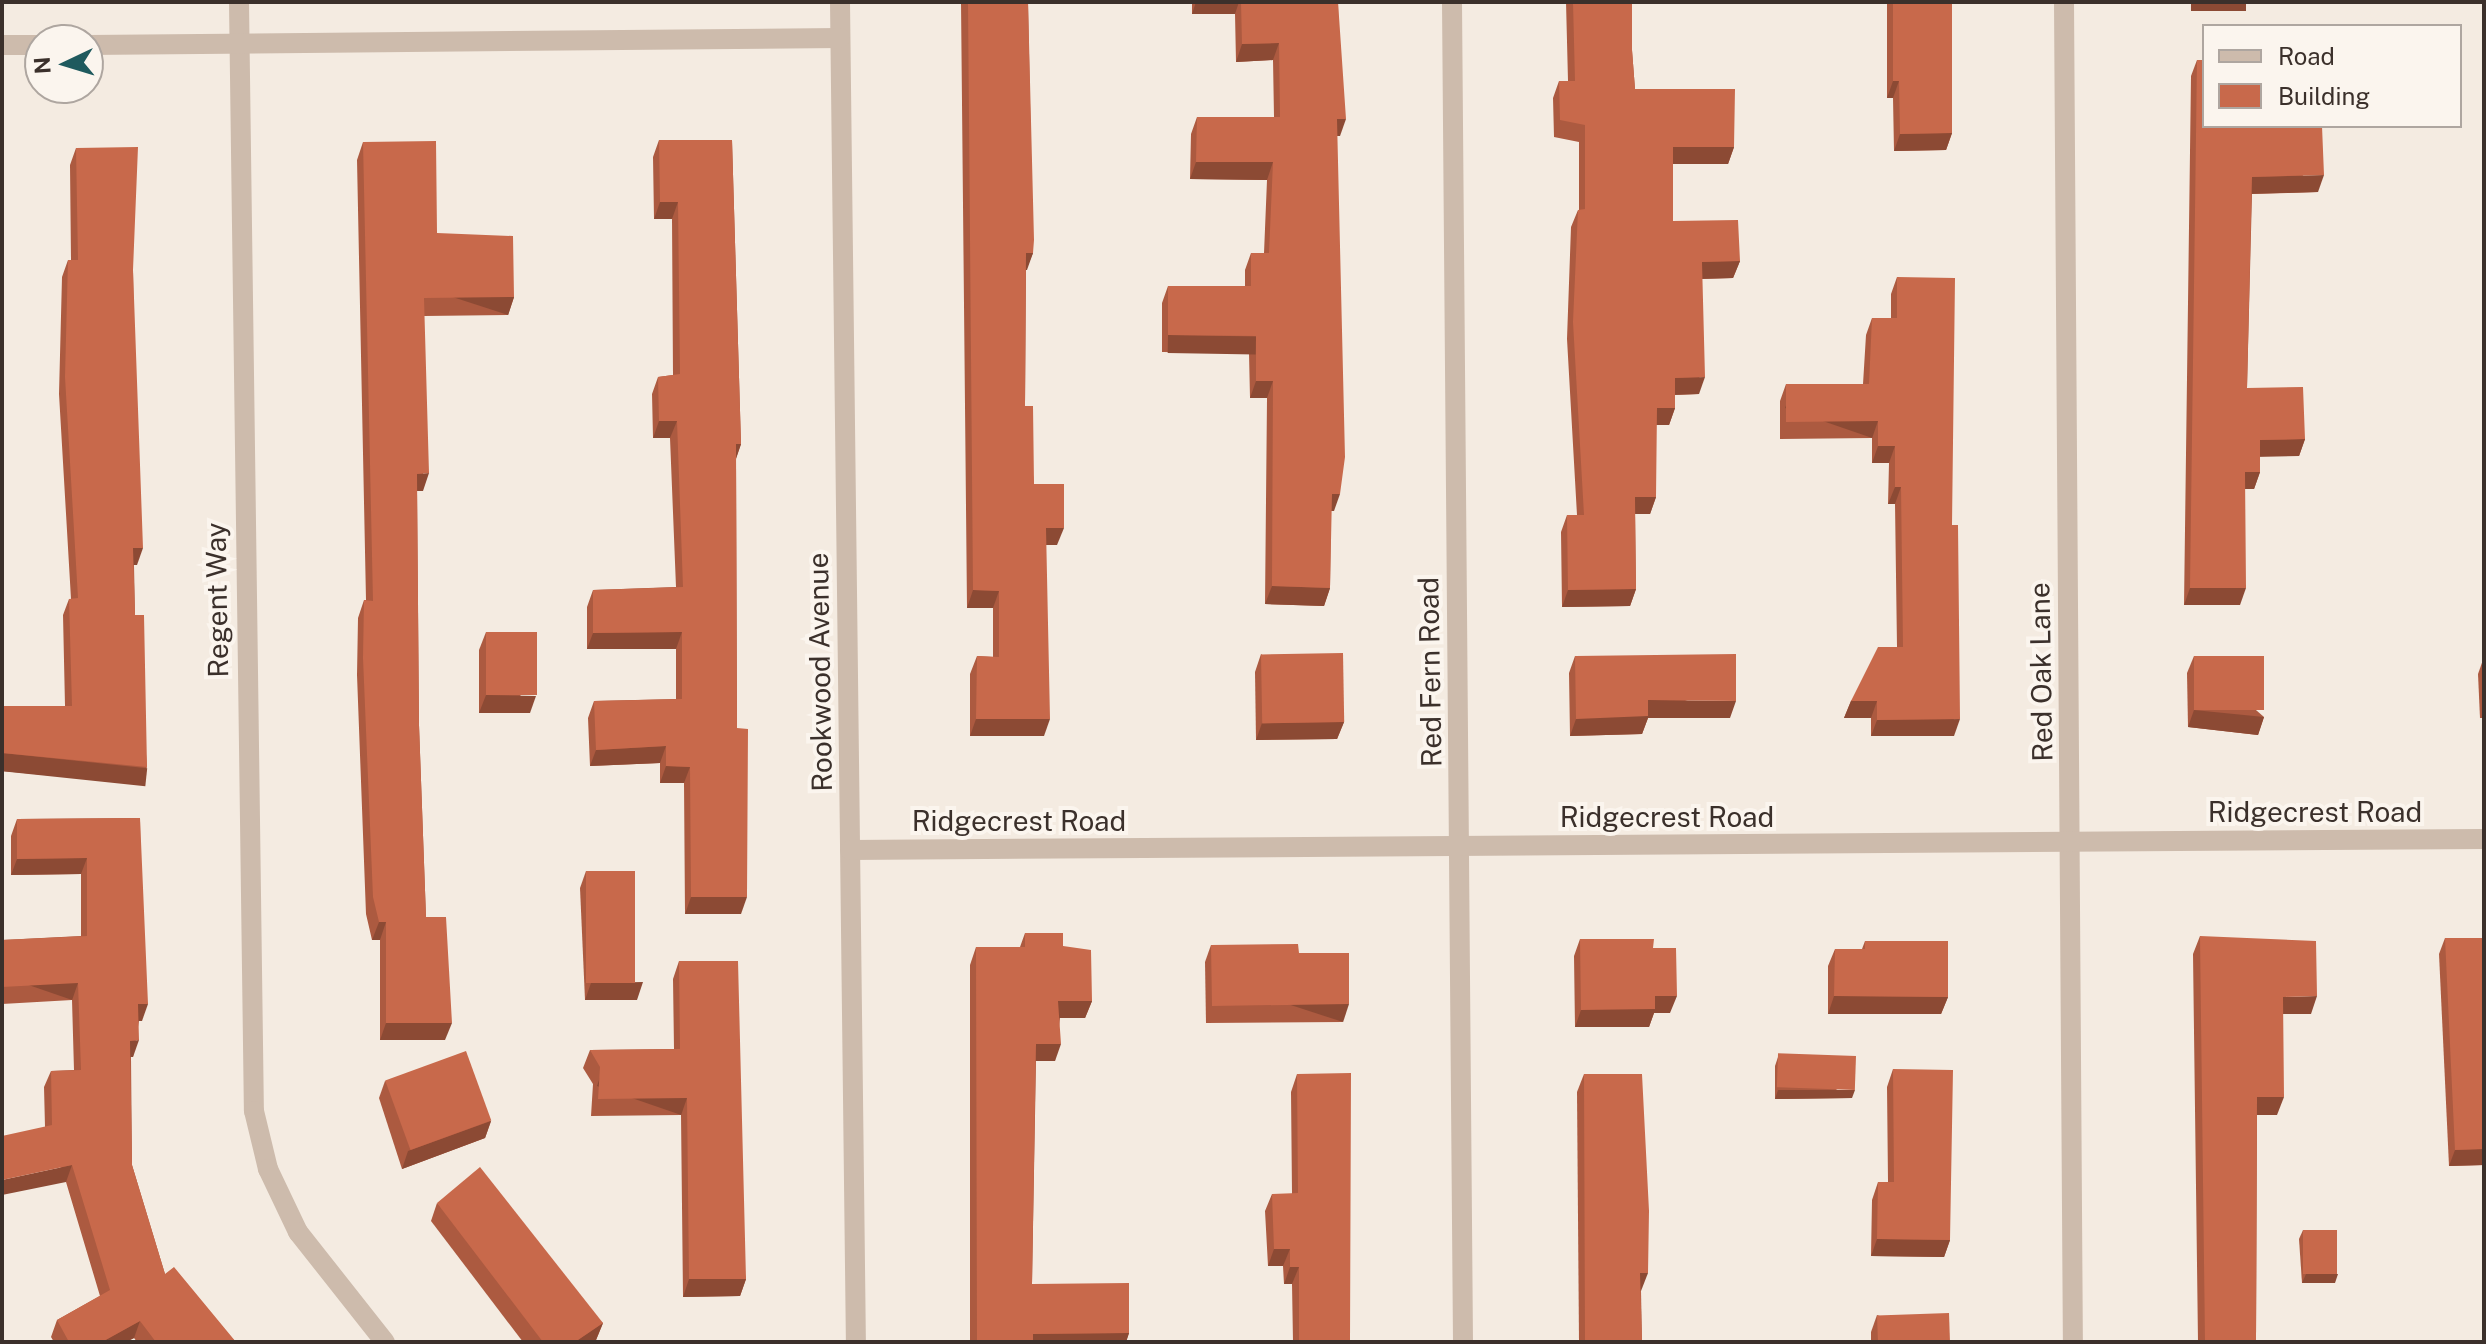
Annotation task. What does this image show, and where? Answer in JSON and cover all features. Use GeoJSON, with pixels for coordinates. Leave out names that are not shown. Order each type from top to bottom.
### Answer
{"type":"FeatureCollection","features":[{"type":"Feature","properties":{"kind":"street","name":"Regent Way"},"geometry":{"type":"LineString","coordinates":[[239,2],[249,1051],[254,1111],[279,1193],[298,1232],[385,1342]]}},
{"type":"Feature","properties":{"kind":"street","name":"Rookwood Avenue"},"geometry":{"type":"LineString","coordinates":[[840,2],[856,1342]]}},
{"type":"Feature","properties":{"kind":"street","name":"Red Fern Road"},"geometry":{"type":"LineString","coordinates":[[1452,2],[1463,1342]]}},
{"type":"Feature","properties":{"kind":"street","name":"Red Oak Lane"},"geometry":{"type":"LineString","coordinates":[[2064,2],[2073,1342]]}},
{"type":"Feature","properties":{"kind":"street"},"geometry":{"type":"LineString","coordinates":[[104,45],[840,38]]}},
{"type":"Feature","properties":{"kind":"street"},"geometry":{"type":"LineString","coordinates":[[2,45],[24,45]]}},
{"type":"Feature","properties":{"kind":"street","name":"Ridgecrest Road"},"geometry":{"type":"LineString","coordinates":[[850,850],[2484,839]]}},
{"type":"Feature","properties":{"kind":"building"},"geometry":{"type":"Polygon","coordinates":[[[968,2],[1028,2],[1034,240],[1033,253],[1026,253],[1025,406],[1033,406],[1034,484],[1064,484],[1064,528],[1046,528],[1050,719],[976,719],[977,656],[999,657],[999,591],[973,590],[968,2]]]}},
{"type":"Feature","properties":{"kind":"building"},"geometry":{"type":"Polygon","coordinates":[[[1241,2],[1338,2],[1346,119],[1337,119],[1345,457],[1340,494],[1332,494],[1330,588],[1272,586],[1273,381],[1256,381],[1256,336],[1168,335],[1168,286],[1251,286],[1251,253],[1269,253],[1273,162],[1196,162],[1197,117],[1280,117],[1279,43],[1242,44],[1241,2]]]}},
{"type":"Feature","properties":{"kind":"building"},"geometry":{"type":"Polygon","coordinates":[[[1573,2],[1632,2],[1635,89],[1735,89],[1734,147],[1673,147],[1673,221],[1738,220],[1740,261],[1702,262],[1705,377],[1675,378],[1675,408],[1657,408],[1656,497],[1635,497],[1636,589],[1568,590],[1567,515],[1584,515],[1573,322],[1578,210],[1585,209],[1585,125],[1560,120],[1559,81],[1575,81],[1573,2]]]}},
{"type":"Feature","properties":{"kind":"building"},"geometry":{"type":"Polygon","coordinates":[[[1893,2],[1952,2],[1952,133],[1900,134],[1899,81],[1893,81],[1893,2]]]}},
{"type":"Feature","properties":{"kind":"building"},"geometry":{"type":"Polygon","coordinates":[[[2197,60],[2202,60],[2202,128],[2322,128],[2324,175],[2252,177],[2247,388],[2303,387],[2305,439],[2260,440],[2260,472],[2245,472],[2246,588],[2190,588],[2197,60]]]}},
{"type":"Feature","properties":{"kind":"building"},"geometry":{"type":"Polygon","coordinates":[[[659,140],[732,140],[741,444],[736,444],[737,728],[748,729],[747,897],[691,897],[690,767],[666,766],[666,746],[596,750],[594,701],[682,699],[682,632],[593,633],[593,590],[683,587],[677,421],[659,421],[658,377],[680,374],[678,202],[660,202],[659,140]]]}},
{"type":"Feature","properties":{"kind":"building"},"geometry":{"type":"Polygon","coordinates":[[[436,141],[437,233],[513,236],[514,297],[424,298],[429,473],[417,474],[419,725],[426,917],[446,917],[452,1023],[386,1023],[386,922],[379,922],[373,897],[363,658],[364,600],[373,601],[363,142],[436,141]]]}},
{"type":"Feature","properties":{"kind":"building"},"geometry":{"type":"Polygon","coordinates":[[[138,147],[133,270],[143,548],[133,548],[135,615],[144,615],[147,767],[2,753],[2,706],[72,706],[69,599],[78,598],[65,377],[68,260],[78,260],[76,148],[138,147]]]}},
{"type":"Feature","properties":{"kind":"building"},"geometry":{"type":"Polygon","coordinates":[[[1897,277],[1955,278],[1952,525],[1958,525],[1960,719],[1877,720],[1877,701],[1851,701],[1878,647],[1903,647],[1901,487],[1895,487],[1895,446],[1878,446],[1878,421],[1786,422],[1786,384],[1869,384],[1872,318],[1897,318],[1897,277]]]}},
{"type":"Feature","properties":{"kind":"building"},"geometry":{"type":"Polygon","coordinates":[[[486,632],[537,632],[537,695],[486,695],[486,632]]]}},
{"type":"Feature","properties":{"kind":"building"},"geometry":{"type":"Polygon","coordinates":[[[1343,653],[1344,722],[1262,723],[1261,654],[1343,653]]]}},
{"type":"Feature","properties":{"kind":"building"},"geometry":{"type":"Polygon","coordinates":[[[1736,654],[1736,701],[1648,700],[1648,716],[1576,719],[1575,656],[1736,654]]]}},
{"type":"Feature","properties":{"kind":"building"},"geometry":{"type":"Polygon","coordinates":[[[2194,656],[2264,656],[2264,710],[2194,710],[2194,656]]]}},
{"type":"Feature","properties":{"kind":"building"},"geometry":{"type":"Polygon","coordinates":[[[140,818],[148,1004],[138,1004],[139,1040],[130,1041],[132,1165],[165,1274],[174,1267],[236,1342],[156,1342],[140,1321],[102,1342],[69,1342],[57,1320],[110,1290],[72,1165],[2,1180],[2,1136],[52,1125],[51,1071],[81,1070],[78,983],[2,987],[2,940],[87,936],[87,858],[17,859],[17,819],[140,818]]]}},
{"type":"Feature","properties":{"kind":"building"},"geometry":{"type":"Polygon","coordinates":[[[586,871],[635,871],[635,983],[586,983],[586,871]]]}},
{"type":"Feature","properties":{"kind":"building"},"geometry":{"type":"Polygon","coordinates":[[[1025,933],[1063,933],[1063,946],[1091,950],[1092,1001],[1058,1001],[1061,1044],[1036,1044],[1032,1284],[1129,1283],[1129,1333],[1033,1334],[1033,1342],[977,1342],[976,947],[1025,947],[1025,933]]]}},
{"type":"Feature","properties":{"kind":"building"},"geometry":{"type":"Polygon","coordinates":[[[2200,936],[2316,941],[2317,996],[2283,997],[2284,1097],[2257,1097],[2256,1342],[2205,1342],[2200,936]]]}},
{"type":"Feature","properties":{"kind":"building"},"geometry":{"type":"Polygon","coordinates":[[[2445,938],[2484,938],[2484,1149],[2455,1150],[2445,938]]]}},
{"type":"Feature","properties":{"kind":"building"},"geometry":{"type":"Polygon","coordinates":[[[1580,939],[1654,939],[1653,948],[1676,948],[1677,996],[1655,996],[1655,1009],[1581,1010],[1580,939]]]}},
{"type":"Feature","properties":{"kind":"building"},"geometry":{"type":"Polygon","coordinates":[[[1865,941],[1948,941],[1948,997],[1834,996],[1835,949],[1865,949],[1865,941]]]}},
{"type":"Feature","properties":{"kind":"building"},"geometry":{"type":"Polygon","coordinates":[[[1298,944],[1299,953],[1349,953],[1349,1004],[1212,1006],[1211,945],[1298,944]]]}},
{"type":"Feature","properties":{"kind":"building"},"geometry":{"type":"Polygon","coordinates":[[[679,961],[738,961],[746,1279],[689,1279],[687,1098],[598,1099],[600,1067],[590,1050],[680,1049],[679,961]]]}},
{"type":"Feature","properties":{"kind":"building"},"geometry":{"type":"Polygon","coordinates":[[[466,1051],[491,1121],[410,1150],[385,1080],[466,1051]]]}},
{"type":"Feature","properties":{"kind":"building"},"geometry":{"type":"Polygon","coordinates":[[[1778,1053],[1856,1056],[1855,1090],[1777,1087],[1778,1053]]]}},
{"type":"Feature","properties":{"kind":"building"},"geometry":{"type":"Polygon","coordinates":[[[1893,1069],[1953,1070],[1950,1240],[1877,1239],[1878,1182],[1894,1182],[1893,1069]]]}},
{"type":"Feature","properties":{"kind":"building"},"geometry":{"type":"Polygon","coordinates":[[[1351,1073],[1350,1342],[1299,1342],[1299,1267],[1290,1267],[1290,1249],[1274,1249],[1272,1194],[1298,1193],[1297,1074],[1351,1073]]]}},
{"type":"Feature","properties":{"kind":"building"},"geometry":{"type":"Polygon","coordinates":[[[1584,1074],[1642,1074],[1649,1211],[1648,1273],[1640,1273],[1642,1342],[1585,1342],[1584,1074]]]}},
{"type":"Feature","properties":{"kind":"building"},"geometry":{"type":"Polygon","coordinates":[[[480,1167],[603,1323],[575,1342],[543,1342],[437,1203],[480,1167]]]}},
{"type":"Feature","properties":{"kind":"building"},"geometry":{"type":"Polygon","coordinates":[[[2303,1230],[2337,1230],[2337,1274],[2303,1274],[2303,1230]]]}},
{"type":"Feature","properties":{"kind":"building"},"geometry":{"type":"Polygon","coordinates":[[[1949,1313],[1950,1342],[1878,1342],[1877,1316],[1949,1313]]]}}]}
